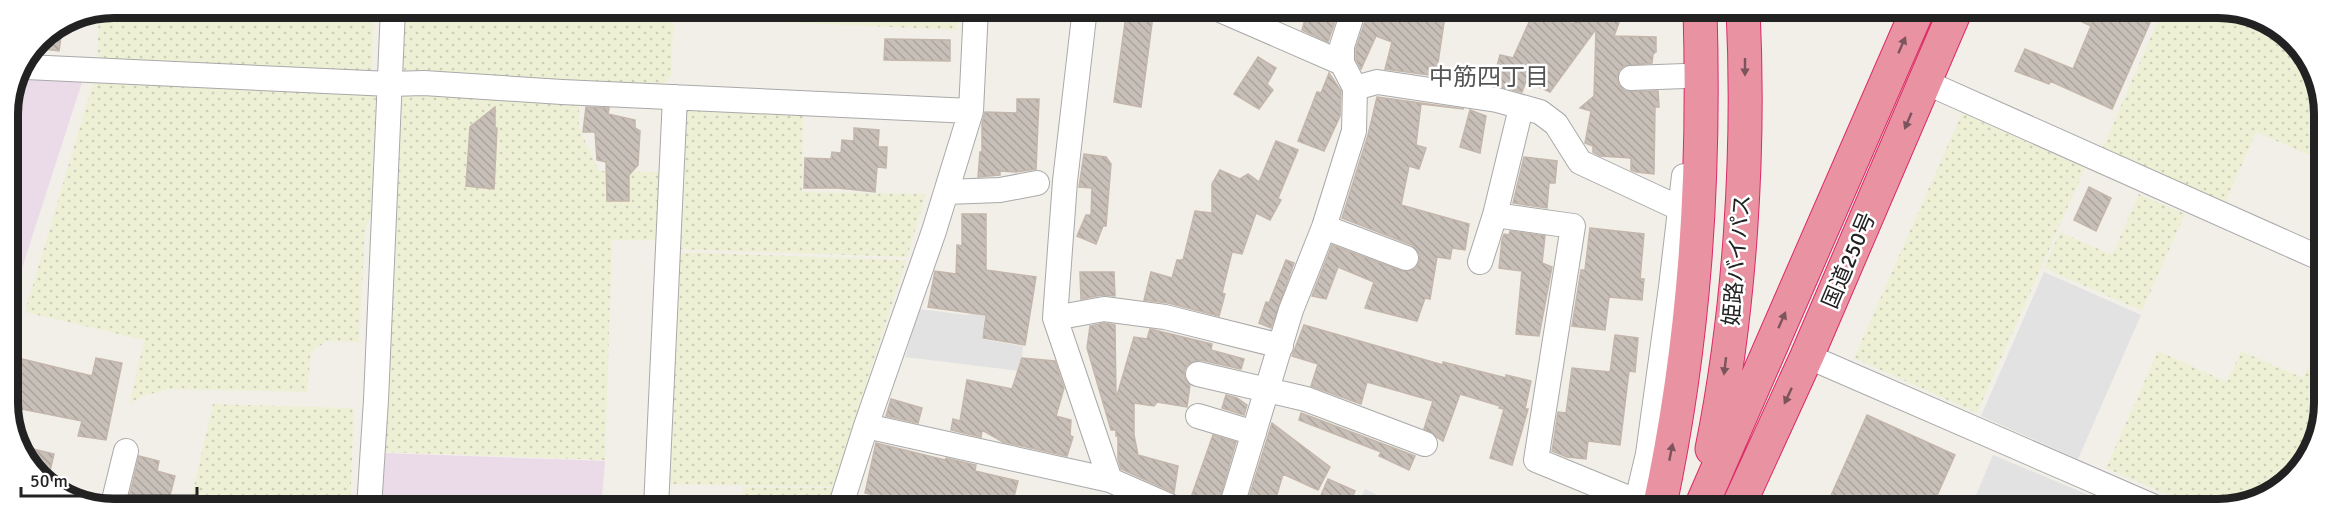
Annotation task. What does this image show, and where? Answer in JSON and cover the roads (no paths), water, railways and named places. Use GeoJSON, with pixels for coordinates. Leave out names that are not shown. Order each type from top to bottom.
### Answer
{"type":"FeatureCollection","features":[{"type":"Feature","properties":{"kind":"highway","name":"姫路バイパス"},"geometry":{"type":"LineString","coordinates":[[1646,499],[1672,446],[1687,342],[1699,226],[1702,113],[1700,18]]}},
{"type":"Feature","properties":{"kind":"highway","name":"姫路バイパス"},"geometry":{"type":"LineString","coordinates":[[1702,499],[1718,417],[1733,301],[1743,184],[1746,64],[1743,18]]}},
{"type":"Feature","properties":{"kind":"highway","name":"国道250号"},"geometry":{"type":"LineString","coordinates":[[1704,499],[1914,18]]}},
{"type":"Feature","properties":{"kind":"highway","name":"国道250号"},"geometry":{"type":"LineString","coordinates":[[1742,499],[1807,356],[1952,18]]}},
{"type":"Feature","properties":{"kind":"street"},"geometry":{"type":"LineString","coordinates":[[370,499],[393,18]]}},
{"type":"Feature","properties":{"kind":"street"},"geometry":{"type":"LineString","coordinates":[[843,499],[971,111],[976,18]]}},
{"type":"Feature","properties":{"kind":"street"},"geometry":{"type":"LineString","coordinates":[[1084,18],[1065,181],[1055,318],[1110,480]]}},
{"type":"Feature","properties":{"kind":"street"},"geometry":{"type":"LineString","coordinates":[[1240,18],[1342,63]]}},
{"type":"Feature","properties":{"kind":"street"},"geometry":{"type":"LineString","coordinates":[[1234,499],[1292,310],[1324,227],[1354,131],[1355,88],[1342,63],[1342,46],[1351,18]]}},
{"type":"Feature","properties":{"kind":"street"},"geometry":{"type":"LineString","coordinates":[[1644,499],[1649,442],[1682,209],[1687,136],[1684,18]]}},
{"type":"Feature","properties":{"kind":"street"},"geometry":{"type":"LineString","coordinates":[[31,67],[390,84],[424,83],[971,111]]}},
{"type":"Feature","properties":{"kind":"street"},"geometry":{"type":"LineString","coordinates":[[1631,78],[1685,76]]}},
{"type":"Feature","properties":{"kind":"street"},"geometry":{"type":"LineString","coordinates":[[1355,88],[1377,82],[1497,100],[1540,112],[1556,124],[1580,162],[1682,209]]}},
{"type":"Feature","properties":{"kind":"street"},"geometry":{"type":"LineString","coordinates":[[1924,82],[2314,255]]}},
{"type":"Feature","properties":{"kind":"street"},"geometry":{"type":"LineString","coordinates":[[656,499],[675,97]]}},
{"type":"Feature","properties":{"kind":"street"},"geometry":{"type":"LineString","coordinates":[[1480,262],[1495,215],[1521,108]]}},
{"type":"Feature","properties":{"kind":"street"},"geometry":{"type":"LineString","coordinates":[[946,192],[1000,190],[1037,183]]}},
{"type":"Feature","properties":{"kind":"street"},"geometry":{"type":"LineString","coordinates":[[1495,215],[1573,226],[1536,460],[1627,499]]}},
{"type":"Feature","properties":{"kind":"street"},"geometry":{"type":"LineString","coordinates":[[1324,227],[1406,258]]}},
{"type":"Feature","properties":{"kind":"street"},"geometry":{"type":"LineString","coordinates":[[1055,318],[1104,309],[1165,317],[1281,346]]}},
{"type":"Feature","properties":{"kind":"street"},"geometry":{"type":"LineString","coordinates":[[1807,356],[2136,499]]}},
{"type":"Feature","properties":{"kind":"street"},"geometry":{"type":"LineString","coordinates":[[1198,374],[1306,399],[1425,444]]}},
{"type":"Feature","properties":{"kind":"street"},"geometry":{"type":"LineString","coordinates":[[1198,416],[1254,433]]}},
{"type":"Feature","properties":{"kind":"street"},"geometry":{"type":"LineString","coordinates":[[866,426],[1110,480],[1153,499]]}},
{"type":"Feature","properties":{"kind":"street"},"geometry":{"type":"LineString","coordinates":[[114,499],[126,451]]}},
{"type":"Feature","properties":{"kind":"district","name":"中筋四丁目"},"geometry":{"type":"Point","coordinates":[1489,77]}}]}
